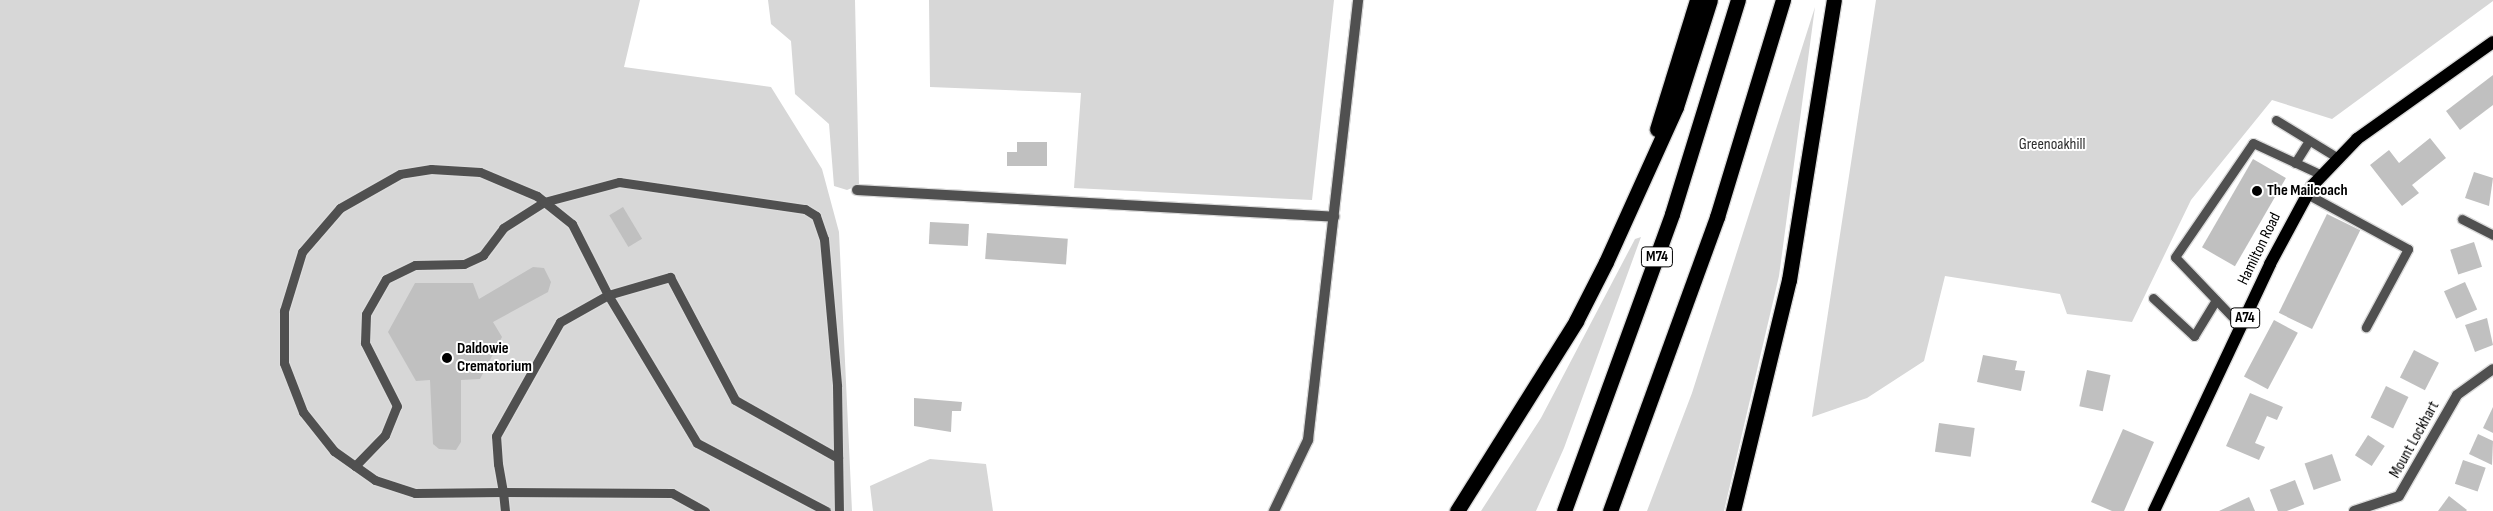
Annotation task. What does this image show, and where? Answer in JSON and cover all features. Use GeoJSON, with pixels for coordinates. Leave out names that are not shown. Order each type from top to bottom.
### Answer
{"type":"FeatureCollection","features":[{"type":"Feature","properties":{"kind":"highway","name":"M74"},"geometry":{"type":"LineString","coordinates":[[1457,511],[1576,321],[1632,204],[1697,0]]}},
{"type":"Feature","properties":{"kind":"highway"},"geometry":{"type":"LineString","coordinates":[[1632,204],[1676,107],[1710,0]]}},
{"type":"Feature","properties":{"kind":"highway","name":"M74"},"geometry":{"type":"LineString","coordinates":[[1564,511],[1672,214],[1738,0]]}},
{"type":"Feature","properties":{"kind":"highway","name":"M74"},"geometry":{"type":"LineString","coordinates":[[1610,511],[1717,216],[1783,0]]}},
{"type":"Feature","properties":{"kind":"highway"},"geometry":{"type":"LineString","coordinates":[[1733,511],[1789,280],[1834,0]]}},
{"type":"Feature","properties":{"kind":"main road","name":"Hamilton Road"},"geometry":{"type":"LineString","coordinates":[[2154,511],[2241,326],[2307,194],[2322,175],[2357,139],[2493,42]]}},
{"type":"Feature","properties":{"kind":"street"},"geometry":{"type":"LineString","coordinates":[[1274,511],[1308,440],[1358,0]]}},
{"type":"Feature","properties":{"kind":"street"},"geometry":{"type":"LineString","coordinates":[[857,190],[1334,217]]}},
{"type":"Feature","properties":{"kind":"street","name":"Mount Lockhart"},"geometry":{"type":"LineString","coordinates":[[2354,511],[2399,496],[2457,395],[2493,369]]}},
{"type":"Feature","properties":{"kind":"lane"},"geometry":{"type":"LineString","coordinates":[[2276,120],[2308,142],[2338,158]]}},
{"type":"Feature","properties":{"kind":"lane"},"geometry":{"type":"LineString","coordinates":[[2295,163],[2308,142]]}},
{"type":"Feature","properties":{"kind":"lane"},"geometry":{"type":"LineString","coordinates":[[2241,326],[2175,257],[2253,143],[2322,175]]}},
{"type":"Feature","properties":{"kind":"lane"},"geometry":{"type":"LineString","coordinates":[[705,511],[672,493],[502,492],[416,494],[375,480],[334,451],[304,412],[284,363],[284,311],[302,252],[340,208],[400,174],[431,169],[480,172],[499,176],[544,202],[572,224],[608,295],[697,443],[826,511]]}},
{"type":"Feature","properties":{"kind":"lane"},"geometry":{"type":"LineString","coordinates":[[355,466],[385,435],[397,406],[365,343],[366,314],[386,279],[415,265],[464,264],[483,255],[503,228],[544,202],[618,182],[805,209],[816,216],[824,239],[837,386],[839,511]]}},
{"type":"Feature","properties":{"kind":"lane"},"geometry":{"type":"LineString","coordinates":[[2307,194],[2408,248],[2366,327]]}},
{"type":"Feature","properties":{"kind":"lane"},"geometry":{"type":"LineString","coordinates":[[2462,219],[2493,235]]}},
{"type":"Feature","properties":{"kind":"lane"},"geometry":{"type":"LineString","coordinates":[[505,511],[496,436],[526,376],[560,322],[608,295],[670,277],[735,400],[838,458]]}},
{"type":"Feature","properties":{"kind":"lane"},"geometry":{"type":"LineString","coordinates":[[2153,298],[2194,336],[2216,300]]}},
{"type":"Feature","properties":{"kind":"green space"},"geometry":{"type":"Polygon","coordinates":[[[0,0],[640,0],[624,67],[771,87],[822,169],[839,232],[852,511],[0,511],[0,0]]]}},
{"type":"Feature","properties":{"kind":"green space"},"geometry":{"type":"Polygon","coordinates":[[[768,0],[855,0],[859,185],[847,190],[834,186],[829,124],[795,94],[791,41],[771,24],[768,0]]]}},
{"type":"Feature","properties":{"kind":"green space"},"geometry":{"type":"Polygon","coordinates":[[[929,0],[1334,0],[1312,200],[1074,188],[1081,93],[930,87],[929,0]]]}},
{"type":"Feature","properties":{"kind":"green space","name":"Greenoakhill"},"geometry":{"type":"Polygon","coordinates":[[[1876,0],[2493,1],[2332,119],[2272,100],[2191,200],[2132,322],[2067,314],[2060,294],[1945,276],[1924,361],[1867,398],[1812,417],[1876,0]]]}},
{"type":"Feature","properties":{"kind":"green space"},"geometry":{"type":"Polygon","coordinates":[[[1815,7],[1779,276],[1724,511],[1647,511],[1692,393],[1815,7]]]}},
{"type":"Feature","properties":{"kind":"green space"},"geometry":{"type":"Polygon","coordinates":[[[1641,237],[1564,448],[1536,511],[1481,511],[1541,418],[1635,239],[1641,237]]]}},
{"type":"Feature","properties":{"kind":"green space"},"geometry":{"type":"Polygon","coordinates":[[[930,459],[986,464],[993,511],[873,511],[870,486],[930,459]]]}},
{"type":"Feature","properties":{"kind":"building"},"geometry":{"type":"Polygon","coordinates":[[[2493,75],[2493,105],[2460,130],[2446,111],[2493,75]]]}},
{"type":"Feature","properties":{"kind":"building"},"geometry":{"type":"Polygon","coordinates":[[[2430,138],[2446,158],[2412,185],[2419,193],[2402,206],[2370,165],[2389,150],[2399,163],[2430,138]]]}},
{"type":"Feature","properties":{"kind":"building"},"geometry":{"type":"Polygon","coordinates":[[[1017,142],[1047,142],[1047,166],[1007,166],[1007,152],[1017,152],[1017,142]]]}},
{"type":"Feature","properties":{"kind":"building"},"geometry":{"type":"Polygon","coordinates":[[[2253,159],[2286,178],[2235,266],[2202,247],[2253,159]]]}},
{"type":"Feature","properties":{"kind":"building"},"geometry":{"type":"Polygon","coordinates":[[[2474,172],[2493,178],[2489,206],[2465,198],[2474,172]]]}},
{"type":"Feature","properties":{"kind":"building"},"geometry":{"type":"Polygon","coordinates":[[[623,207],[642,239],[628,247],[609,215],[623,207]]]}},
{"type":"Feature","properties":{"kind":"building"},"geometry":{"type":"Polygon","coordinates":[[[2327,214],[2360,230],[2312,329],[2279,313],[2327,214]]]}},
{"type":"Feature","properties":{"kind":"building"},"geometry":{"type":"Polygon","coordinates":[[[930,222],[969,224],[968,246],[929,244],[930,222]]]}},
{"type":"Feature","properties":{"kind":"building"},"geometry":{"type":"Polygon","coordinates":[[[987,233],[1068,239],[1066,265],[985,259],[987,233]]]}},
{"type":"Feature","properties":{"kind":"building"},"geometry":{"type":"Polygon","coordinates":[[[2474,242],[2482,267],[2458,274],[2450,250],[2474,242]]]}},
{"type":"Feature","properties":{"kind":"building","name":"Daldowie Crematorium"},"geometry":{"type":"Polygon","coordinates":[[[533,267],[544,268],[551,282],[548,292],[493,322],[502,337],[480,379],[461,380],[461,442],[456,450],[439,449],[433,444],[430,380],[416,381],[388,332],[415,283],[473,283],[479,299],[533,267]]]}},
{"type":"Feature","properties":{"kind":"building"},"geometry":{"type":"Polygon","coordinates":[[[2465,282],[2477,309],[2456,319],[2444,291],[2465,282]]]}},
{"type":"Feature","properties":{"kind":"building"},"geometry":{"type":"Polygon","coordinates":[[[2487,318],[2493,345],[2475,352],[2465,325],[2487,318]]]}},
{"type":"Feature","properties":{"kind":"building"},"geometry":{"type":"Polygon","coordinates":[[[2274,320],[2298,333],[2268,389],[2244,377],[2274,320]]]}},
{"type":"Feature","properties":{"kind":"building"},"geometry":{"type":"Polygon","coordinates":[[[2414,350],[2439,363],[2425,390],[2400,378],[2414,350]]]}},
{"type":"Feature","properties":{"kind":"building"},"geometry":{"type":"Polygon","coordinates":[[[1983,355],[2017,361],[2015,370],[2025,371],[2021,391],[1977,382],[1983,355]]]}},
{"type":"Feature","properties":{"kind":"building"},"geometry":{"type":"Polygon","coordinates":[[[2087,370],[2110,375],[2103,411],[2079,406],[2087,370]]]}},
{"type":"Feature","properties":{"kind":"building"},"geometry":{"type":"Polygon","coordinates":[[[2386,386],[2408,397],[2393,428],[2371,417],[2386,386]]]}},
{"type":"Feature","properties":{"kind":"building"},"geometry":{"type":"Polygon","coordinates":[[[2250,393],[2283,407],[2277,420],[2267,416],[2255,443],[2265,447],[2259,460],[2226,446],[2250,393]]]}},
{"type":"Feature","properties":{"kind":"building"},"geometry":{"type":"Polygon","coordinates":[[[914,398],[962,402],[961,411],[952,411],[951,432],[914,426],[914,398]]]}},
{"type":"Feature","properties":{"kind":"building"},"geometry":{"type":"Polygon","coordinates":[[[2493,407],[2493,433],[2483,428],[2493,407]]]}},
{"type":"Feature","properties":{"kind":"building"},"geometry":{"type":"Polygon","coordinates":[[[1939,423],[1975,428],[1971,457],[1935,452],[1939,423]]]}},
{"type":"Feature","properties":{"kind":"building"},"geometry":{"type":"Polygon","coordinates":[[[2123,429],[2154,442],[2124,511],[2112,511],[2091,502],[2123,429]]]}},
{"type":"Feature","properties":{"kind":"building"},"geometry":{"type":"Polygon","coordinates":[[[2478,434],[2493,441],[2492,465],[2469,454],[2478,434]]]}},
{"type":"Feature","properties":{"kind":"building"},"geometry":{"type":"Polygon","coordinates":[[[2368,435],[2385,446],[2372,466],[2355,455],[2368,435]]]}},
{"type":"Feature","properties":{"kind":"building"},"geometry":{"type":"Polygon","coordinates":[[[2332,454],[2341,480],[2314,490],[2305,463],[2332,454]]]}},
{"type":"Feature","properties":{"kind":"building"},"geometry":{"type":"Polygon","coordinates":[[[2463,460],[2486,468],[2478,491],[2455,484],[2463,460]]]}},
{"type":"Feature","properties":{"kind":"building"},"geometry":{"type":"Polygon","coordinates":[[[2295,480],[2304,504],[2287,511],[2278,511],[2270,490],[2295,480]]]}},
{"type":"Feature","properties":{"kind":"building"},"geometry":{"type":"Polygon","coordinates":[[[2449,496],[2467,510],[2438,511],[2449,496]]]}},
{"type":"Feature","properties":{"kind":"building"},"geometry":{"type":"Polygon","coordinates":[[[2249,497],[2255,511],[2219,511],[2249,497]]]}},
{"type":"Feature","properties":{"kind":"place","name":"The Mailcoach"},"geometry":{"type":"Point","coordinates":[2257,191]}},
{"type":"Feature","properties":{"kind":"place","name":"Daldowie Crematorium"},"geometry":{"type":"Point","coordinates":[447,358]}}]}
